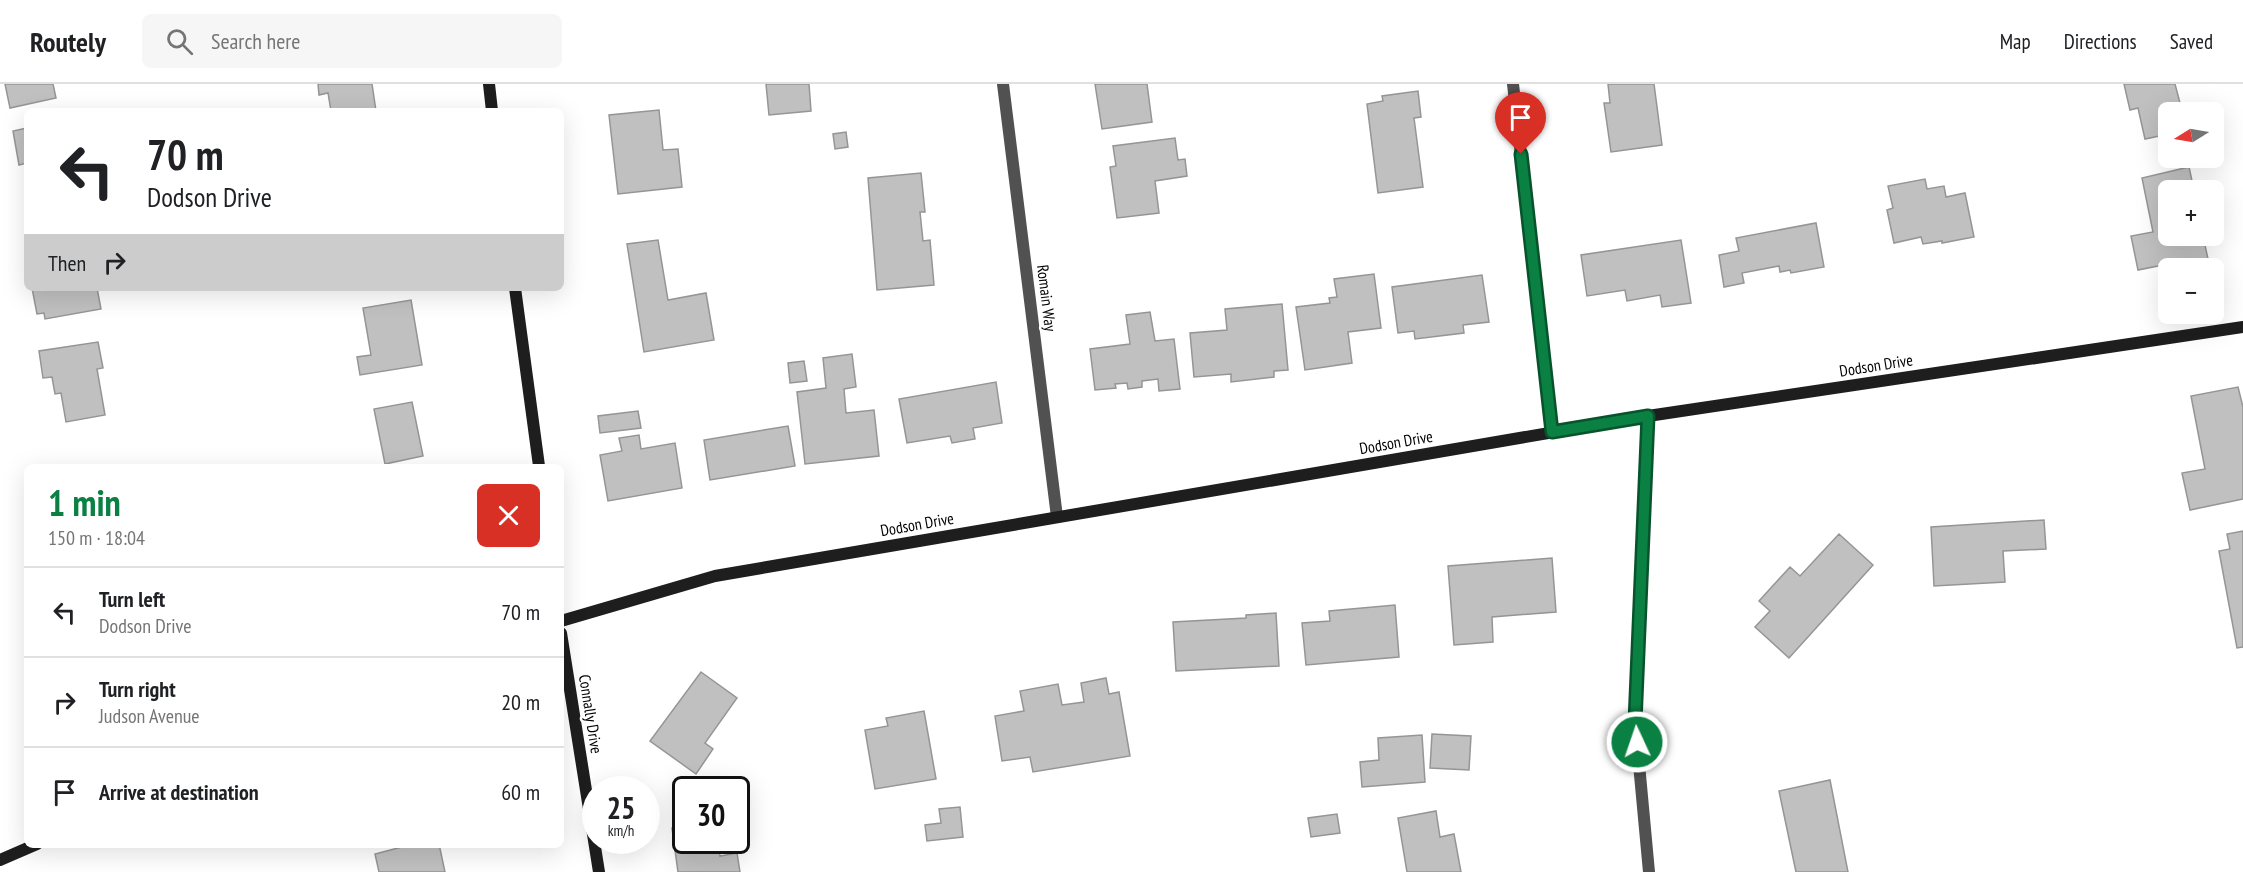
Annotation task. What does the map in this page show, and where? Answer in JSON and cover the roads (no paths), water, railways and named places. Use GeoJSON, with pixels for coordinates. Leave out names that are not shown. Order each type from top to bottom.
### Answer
{"type":"FeatureCollection","features":[{"type":"Feature","properties":{"kind":"street"},"geometry":{"type":"LineString","coordinates":[[489,84],[492,108]]}},
{"type":"Feature","properties":{"kind":"street","name":"Romain Way"},"geometry":{"type":"LineString","coordinates":[[1003,84],[1057,517]]}},
{"type":"Feature","properties":{"kind":"street"},"geometry":{"type":"LineString","coordinates":[[1513,84],[1552,432]]}},
{"type":"Feature","properties":{"kind":"street"},"geometry":{"type":"LineString","coordinates":[[515,291],[539,464]]}},
{"type":"Feature","properties":{"kind":"street","name":"Dodson Drive"},"geometry":{"type":"LineString","coordinates":[[564,620],[715,576],[1648,416],[2243,327]]}},
{"type":"Feature","properties":{"kind":"street"},"geometry":{"type":"LineString","coordinates":[[1648,416],[1635,722],[1649,872]]}},
{"type":"Feature","properties":{"kind":"street","name":"Connally Drive"},"geometry":{"type":"LineString","coordinates":[[564,652],[599,872]]}},
{"type":"Feature","properties":{"kind":"street"},"geometry":{"type":"LineString","coordinates":[[0,860],[28,848]]}}]}
